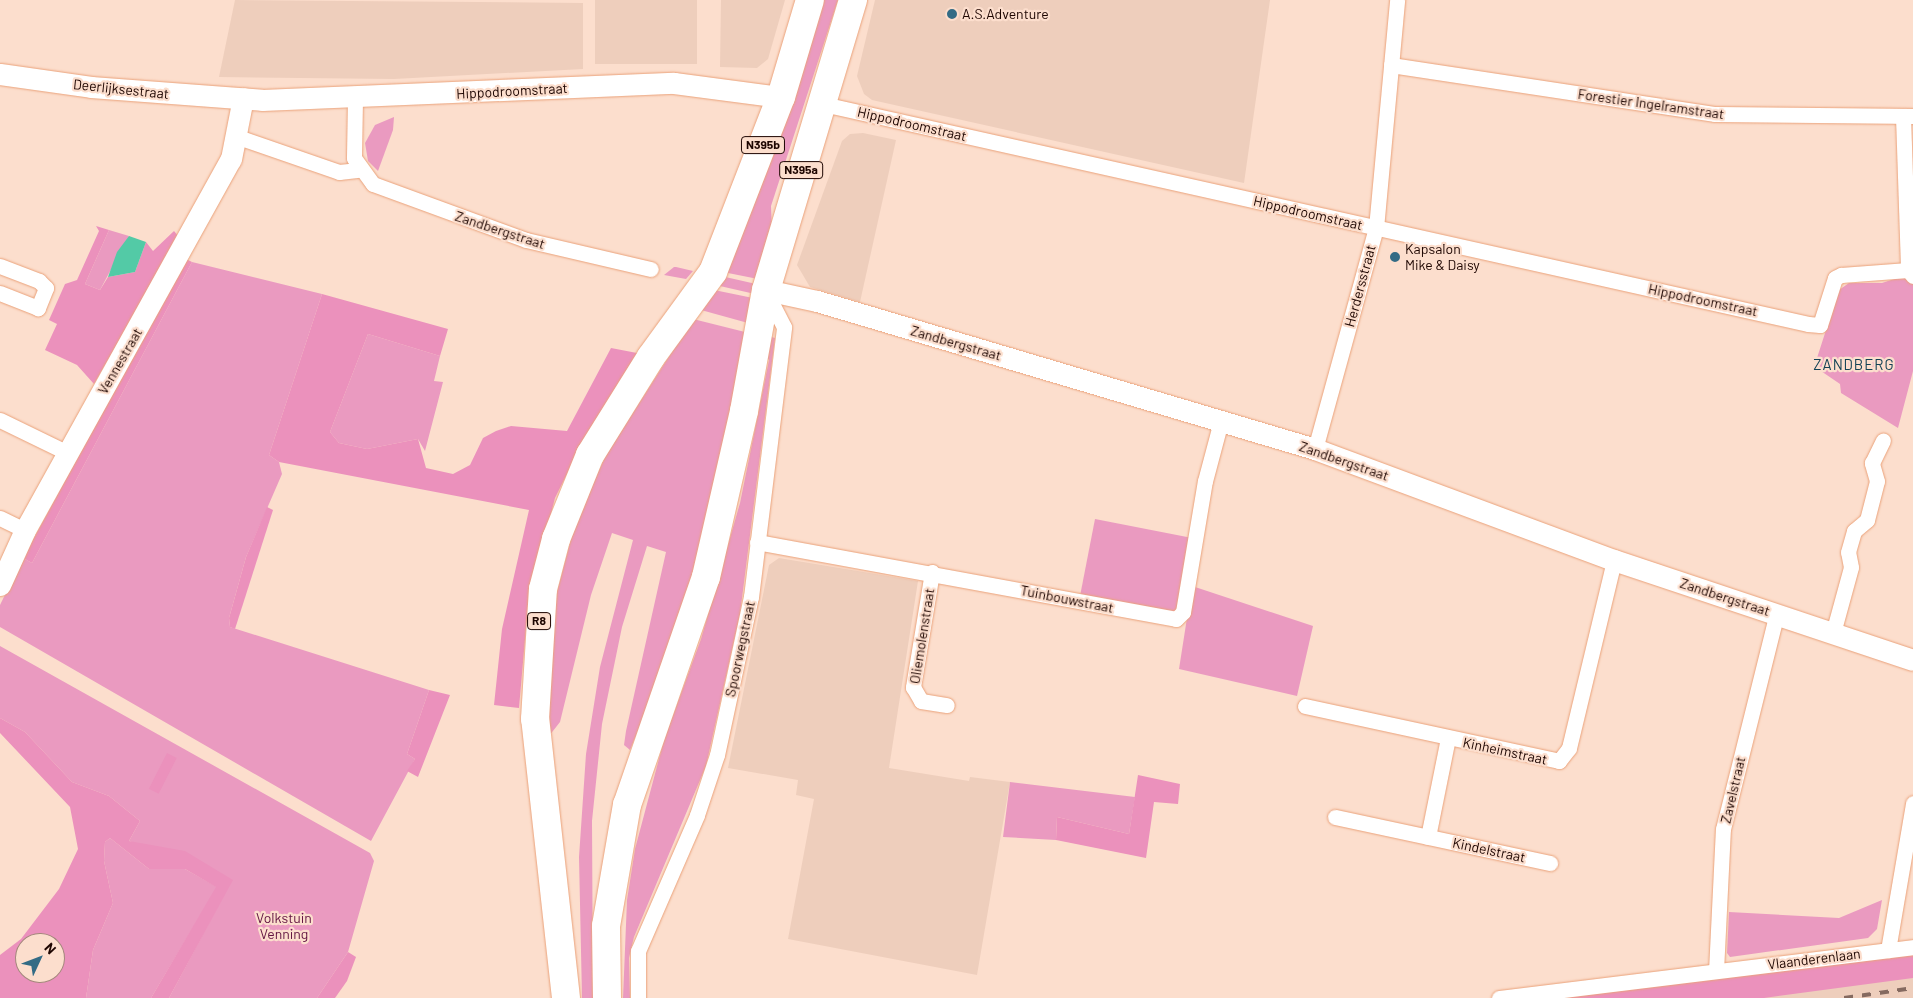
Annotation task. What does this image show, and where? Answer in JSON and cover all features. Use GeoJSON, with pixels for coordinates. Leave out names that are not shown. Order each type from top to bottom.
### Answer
{"type":"FeatureCollection","features":[{"type":"Feature","properties":{"kind":"highway","name":"N395b"},"geometry":{"type":"LineString","coordinates":[[705,286],[781,97],[810,0]]}},
{"type":"Feature","properties":{"kind":"highway","name":"N395a"},"geometry":{"type":"LineString","coordinates":[[766,290],[853,0]]}},
{"type":"Feature","properties":{"kind":"highway","name":"R8"},"geometry":{"type":"LineString","coordinates":[[566,998],[535,719],[543,589],[556,539],[590,455],[651,356],[705,286]]}},
{"type":"Feature","properties":{"kind":"highway"},"geometry":{"type":"LineString","coordinates":[[606,998],[606,926],[627,805],[706,578],[744,411],[766,290]]}},
{"type":"Feature","properties":{"kind":"street","name":"Herdersstraat"},"geometry":{"type":"LineString","coordinates":[[1315,449],[1376,228],[1397,0]]}},
{"type":"Feature","properties":{"kind":"street","name":"Forestier Ingelramstraat"},"geometry":{"type":"LineString","coordinates":[[1391,65],[1715,114],[1908,116]]}},
{"type":"Feature","properties":{"kind":"street","name":"Deerlijksestraat"},"geometry":{"type":"LineString","coordinates":[[0,74],[91,87],[243,98]]}},
{"type":"Feature","properties":{"kind":"street","name":"Hippodroomstraat"},"geometry":{"type":"LineString","coordinates":[[243,98],[355,99],[674,83],[781,97]]}},
{"type":"Feature","properties":{"kind":"street"},"geometry":{"type":"LineString","coordinates":[[243,98],[238,137],[339,172],[359,170],[352,146],[355,99]]}},
{"type":"Feature","properties":{"kind":"street","name":"Hippodroomstraat"},"geometry":{"type":"LineString","coordinates":[[823,104],[1793,320],[1820,324],[1835,278],[1841,275],[1911,273]]}},
{"type":"Feature","properties":{"kind":"street"},"geometry":{"type":"LineString","coordinates":[[1908,116],[1911,273]]}},
{"type":"Feature","properties":{"kind":"street","name":"Vennestraat"},"geometry":{"type":"LineString","coordinates":[[0,585],[25,530],[227,168],[238,137]]}},
{"type":"Feature","properties":{"kind":"street","name":"Zandbergstraat"},"geometry":{"type":"LineString","coordinates":[[359,170],[373,184],[486,227],[561,250],[651,268]]}},
{"type":"Feature","properties":{"kind":"street"},"geometry":{"type":"LineString","coordinates":[[0,266],[39,281],[46,288],[38,308],[0,293]]}},
{"type":"Feature","properties":{"kind":"street","name":"Zandbergstraat"},"geometry":{"type":"LineString","coordinates":[[766,290],[817,301],[1315,449],[1614,560],[1913,660]]}},
{"type":"Feature","properties":{"kind":"street","name":"Spoorwegstraat"},"geometry":{"type":"LineString","coordinates":[[638,998],[636,962],[641,941],[697,815],[717,755],[751,597],[784,327],[766,290]]}},
{"type":"Feature","properties":{"kind":"street"},"geometry":{"type":"LineString","coordinates":[[0,420],[68,453]]}},
{"type":"Feature","properties":{"kind":"street","name":"Tuinbouwstraat"},"geometry":{"type":"LineString","coordinates":[[757,542],[932,572],[1176,619],[1182,612],[1205,480],[1221,421]]}},
{"type":"Feature","properties":{"kind":"street"},"geometry":{"type":"LineString","coordinates":[[1833,633],[1851,568],[1848,552],[1854,531],[1867,520],[1877,481],[1872,463],[1882,440]]}},
{"type":"Feature","properties":{"kind":"street"},"geometry":{"type":"LineString","coordinates":[[0,518],[25,530]]}},
{"type":"Feature","properties":{"kind":"street","name":"Kinheimstraat"},"geometry":{"type":"LineString","coordinates":[[1305,706],[1547,761],[1564,757],[1614,560]]}},
{"type":"Feature","properties":{"kind":"street","name":"Oliemolenstraat"},"geometry":{"type":"LineString","coordinates":[[932,572],[913,687],[921,701],[947,705]]}},
{"type":"Feature","properties":{"kind":"street","name":"Zavelstraat"},"geometry":{"type":"LineString","coordinates":[[1716,971],[1723,828],[1777,614]]}},
{"type":"Feature","properties":{"kind":"street"},"geometry":{"type":"LineString","coordinates":[[1428,837],[1448,738]]}},
{"type":"Feature","properties":{"kind":"street"},"geometry":{"type":"LineString","coordinates":[[1888,950],[1913,803]]}},
{"type":"Feature","properties":{"kind":"street","name":"Kindelstraat"},"geometry":{"type":"LineString","coordinates":[[1335,816],[1550,863]]}},
{"type":"Feature","properties":{"kind":"street","name":"Vlaanderenlaan"},"geometry":{"type":"LineString","coordinates":[[1499,998],[1913,947]]}},
{"type":"Feature","properties":{"kind":"shaded area"},"geometry":{"type":"Polygon","coordinates":[[[235,0],[583,3],[583,69],[394,79],[219,77],[235,0]]]}},
{"type":"Feature","properties":{"kind":"shaded area"},"geometry":{"type":"Polygon","coordinates":[[[595,0],[697,0],[697,64],[595,64],[595,0]]]}},
{"type":"Feature","properties":{"kind":"shaded area"},"geometry":{"type":"Polygon","coordinates":[[[721,0],[785,0],[768,59],[757,68],[720,67],[721,0]]]}},
{"type":"Feature","properties":{"kind":"shaded area"},"geometry":{"type":"Polygon","coordinates":[[[875,0],[1270,0],[1244,183],[872,100],[864,94],[857,76],[875,0]]]}},
{"type":"Feature","properties":{"kind":"shaded area"},"geometry":{"type":"Polygon","coordinates":[[[863,133],[896,140],[860,302],[810,287],[797,265],[842,141],[850,134],[863,133]]]}},
{"type":"Feature","properties":{"kind":"shaded area"},"geometry":{"type":"Polygon","coordinates":[[[96,226],[109,230],[85,284],[100,290],[108,277],[135,272],[146,242],[153,251],[174,231],[179,237],[94,384],[77,365],[45,350],[57,324],[49,320],[65,284],[77,280],[99,231],[96,226]]]}},
{"type":"Feature","properties":{"kind":"shaded area"},"geometry":{"type":"Polygon","coordinates":[[[129,236],[146,242],[135,272],[108,277],[117,252],[129,236]]]}},
{"type":"Feature","properties":{"kind":"shaded area"},"geometry":{"type":"Polygon","coordinates":[[[186,259],[192,262],[32,563],[23,558],[186,259]]]}},
{"type":"Feature","properties":{"kind":"shaded area"},"geometry":{"type":"Polygon","coordinates":[[[322,294],[448,329],[440,356],[368,334],[330,432],[339,443],[367,449],[418,439],[426,468],[453,474],[470,465],[483,438],[496,431],[511,426],[567,431],[611,348],[637,353],[587,434],[555,498],[528,605],[519,708],[494,705],[502,629],[529,510],[279,462],[269,455],[322,294]]]}},
{"type":"Feature","properties":{"kind":"shaded area"},"geometry":{"type":"Polygon","coordinates":[[[267,507],[273,510],[235,629],[230,627],[229,618],[246,557],[267,507]]]}},
{"type":"Feature","properties":{"kind":"shaded area"},"geometry":{"type":"Polygon","coordinates":[[[779,558],[918,581],[889,768],[969,781],[970,777],[1010,782],[977,975],[788,939],[814,799],[796,795],[798,780],[728,768],[769,565],[779,558]]]}},
{"type":"Feature","properties":{"kind":"shaded area"},"geometry":{"type":"Polygon","coordinates":[[[429,690],[450,695],[418,777],[407,771],[415,759],[407,754],[429,690]]]}},
{"type":"Feature","properties":{"kind":"shaded area"},"geometry":{"type":"Polygon","coordinates":[[[0,718],[25,732],[72,782],[109,796],[140,821],[129,841],[185,851],[233,880],[169,998],[151,998],[216,887],[185,869],[149,869],[110,838],[105,842],[104,861],[113,903],[93,950],[86,998],[0,998],[0,955],[15,944],[15,983],[65,983],[65,933],[26,933],[59,889],[78,849],[70,807],[0,733],[0,718]]]}},
{"type":"Feature","properties":{"kind":"shaded area"},"geometry":{"type":"Polygon","coordinates":[[[167,753],[177,758],[159,794],[149,789],[167,753]]]}},
{"type":"Feature","properties":{"kind":"shaded area"},"geometry":{"type":"Polygon","coordinates":[[[1138,775],[1180,784],[1178,804],[1154,802],[1146,858],[1056,840],[1057,817],[1129,834],[1138,775]]]}},
{"type":"Feature","properties":{"kind":"shaded area"},"geometry":{"type":"Polygon","coordinates":[[[348,952],[356,957],[347,981],[335,998],[317,998],[348,952]]]}},
{"type":"Feature","properties":{"kind":"shaded area"},"geometry":{"type":"Polygon","coordinates":[[[1913,953],[1913,978],[1764,998],[1564,998],[1913,953]]]}},
{"type":"Feature","properties":{"kind":"shaded area"},"geometry":{"type":"Polygon","coordinates":[[[1913,958],[1913,998],[1622,998],[1913,958]]]}},
{"type":"Feature","properties":{"kind":"green space"},"geometry":{"type":"Polygon","coordinates":[[[819,0],[838,0],[771,206],[772,232],[758,279],[723,272],[819,0]]]}},
{"type":"Feature","properties":{"kind":"green space"},"geometry":{"type":"Polygon","coordinates":[[[394,117],[393,130],[378,171],[368,161],[365,143],[375,125],[394,117]]]}},
{"type":"Feature","properties":{"kind":"green space"},"geometry":{"type":"Polygon","coordinates":[[[109,230],[129,236],[100,290],[85,284],[109,230]]]}},
{"type":"Feature","properties":{"kind":"green space"},"geometry":{"type":"Polygon","coordinates":[[[192,262],[322,294],[269,455],[279,462],[282,474],[246,557],[229,618],[230,627],[429,690],[407,754],[415,759],[371,841],[0,627],[0,605],[23,558],[32,563],[192,262]]]}},
{"type":"Feature","properties":{"kind":"green space"},"geometry":{"type":"Polygon","coordinates":[[[674,267],[693,271],[686,279],[664,275],[674,267]]]}},
{"type":"Feature","properties":{"kind":"green space"},"geometry":{"type":"Polygon","coordinates":[[[721,276],[756,284],[754,294],[719,286],[721,276]]]}},
{"type":"Feature","properties":{"kind":"green space"},"geometry":{"type":"Polygon","coordinates":[[[1903,276],[1913,282],[1913,371],[1898,428],[1841,393],[1840,384],[1818,369],[1816,361],[1839,290],[1849,283],[1882,283],[1903,276]]]}},
{"type":"Feature","properties":{"kind":"green space"},"geometry":{"type":"Polygon","coordinates":[[[714,290],[753,298],[748,323],[701,310],[714,290]]]}},
{"type":"Feature","properties":{"kind":"green space"},"geometry":{"type":"Polygon","coordinates":[[[693,319],[745,332],[712,516],[665,665],[630,750],[624,745],[626,731],[666,552],[647,546],[622,627],[602,724],[592,821],[593,998],[582,998],[579,857],[586,754],[600,667],[633,540],[612,533],[591,595],[560,722],[549,736],[550,657],[557,592],[575,524],[606,455],[693,319]]]}},
{"type":"Feature","properties":{"kind":"green space"},"geometry":{"type":"Polygon","coordinates":[[[368,334],[440,356],[434,381],[443,382],[425,451],[418,439],[367,449],[339,443],[330,432],[368,334]]]}},
{"type":"Feature","properties":{"kind":"green space"},"geometry":{"type":"Polygon","coordinates":[[[768,336],[775,338],[740,614],[706,766],[634,937],[629,958],[630,998],[623,998],[627,900],[635,849],[664,740],[701,639],[740,503],[769,360],[764,354],[768,336]]]}},
{"type":"Feature","properties":{"kind":"green space"},"geometry":{"type":"Polygon","coordinates":[[[1095,519],[1192,538],[1177,617],[1080,599],[1095,519]]]}},
{"type":"Feature","properties":{"kind":"green space"},"geometry":{"type":"Polygon","coordinates":[[[1192,586],[1313,626],[1297,696],[1179,669],[1192,586]]]}},
{"type":"Feature","properties":{"kind":"green space","name":"Volkstuin Venning"},"geometry":{"type":"Polygon","coordinates":[[[0,646],[370,853],[374,861],[348,952],[317,998],[169,998],[232,880],[129,841],[140,821],[109,796],[72,782],[25,732],[0,718],[0,646]]]}},
{"type":"Feature","properties":{"kind":"green space"},"geometry":{"type":"Polygon","coordinates":[[[1010,782],[1135,797],[1129,834],[1057,817],[1056,840],[1003,837],[1010,782]]]}},
{"type":"Feature","properties":{"kind":"green space"},"geometry":{"type":"Polygon","coordinates":[[[110,838],[149,869],[185,869],[217,887],[151,998],[86,998],[93,950],[113,903],[104,861],[105,842],[110,838]]]}},
{"type":"Feature","properties":{"kind":"green space"},"geometry":{"type":"Polygon","coordinates":[[[1882,900],[1877,929],[1868,938],[1730,957],[1727,953],[1729,912],[1839,918],[1882,900]]]}},
{"type":"Feature","properties":{"kind":"railway"},"geometry":{"type":"LineString","coordinates":[[1844,998],[1913,988]]}},
{"type":"Feature","properties":{"kind":"place","name":"A.S.Adventure"},"geometry":{"type":"Point","coordinates":[952,14]}},
{"type":"Feature","properties":{"kind":"place","name":"Kapsalon Mike & Daisy"},"geometry":{"type":"Point","coordinates":[1395,257]}},
{"type":"Feature","properties":{"kind":"district","name":"ZANDBERG"},"geometry":{"type":"Point","coordinates":[1854,365]}}]}
